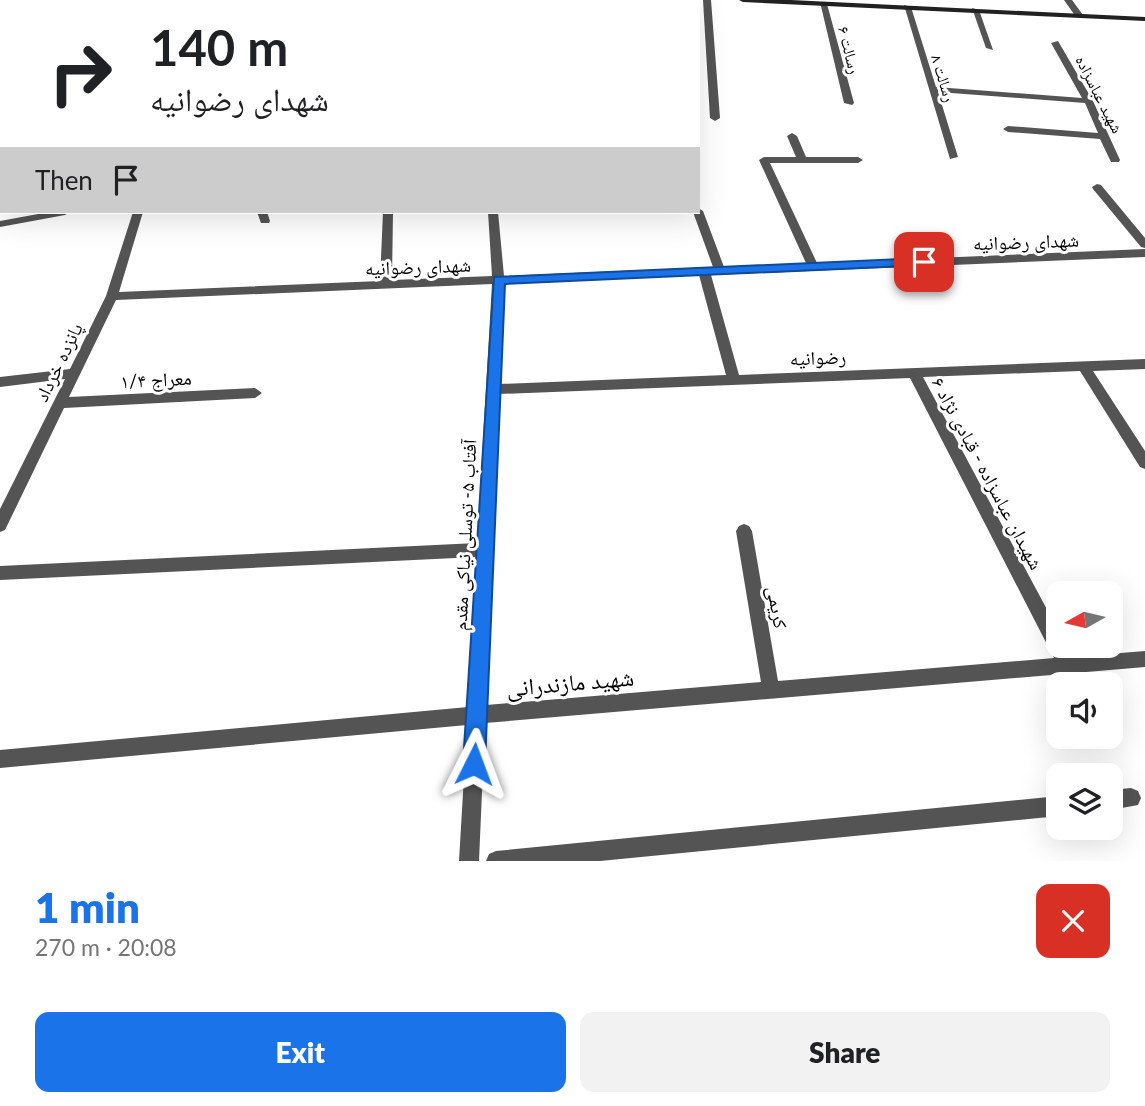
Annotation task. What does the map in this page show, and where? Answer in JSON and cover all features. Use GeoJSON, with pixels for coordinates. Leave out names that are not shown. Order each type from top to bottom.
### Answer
{"type":"FeatureCollection","features":[{"type":"Feature","properties":{"kind":"main road"},"geometry":{"type":"LineString","coordinates":[[743,0],[1145,19]]}},
{"type":"Feature","properties":{"kind":"street"},"geometry":{"type":"LineString","coordinates":[[707,0],[715,118]]}},
{"type":"Feature","properties":{"kind":"street"},"geometry":{"type":"LineString","coordinates":[[1068,0],[1080,15]]}},
{"type":"Feature","properties":{"kind":"street","name":"رسالت ۶"},"geometry":{"type":"LineString","coordinates":[[823,4],[849,103]]}},
{"type":"Feature","properties":{"kind":"street","name":"رسالت ۸"},"geometry":{"type":"LineString","coordinates":[[908,7],[953,158]]}},
{"type":"Feature","properties":{"kind":"street"},"geometry":{"type":"LineString","coordinates":[[975,10],[990,48]]}},
{"type":"Feature","properties":{"kind":"street","name":"شهید عباسزاده"},"geometry":{"type":"LineString","coordinates":[[1055,43],[1088,101],[1115,160]]}},
{"type":"Feature","properties":{"kind":"street"},"geometry":{"type":"LineString","coordinates":[[932,89],[1088,101]]}},
{"type":"Feature","properties":{"kind":"street"},"geometry":{"type":"LineString","coordinates":[[1008,129],[1104,136]]}},
{"type":"Feature","properties":{"kind":"street"},"geometry":{"type":"LineString","coordinates":[[792,136],[802,160]]}},
{"type":"Feature","properties":{"kind":"street"},"geometry":{"type":"LineString","coordinates":[[813,267],[764,160],[858,160]]}},
{"type":"Feature","properties":{"kind":"street"},"geometry":{"type":"LineString","coordinates":[[1097,187],[1145,245]]}},
{"type":"Feature","properties":{"kind":"street"},"geometry":{"type":"LineString","coordinates":[[0,223],[53,214]]}},
{"type":"Feature","properties":{"kind":"street","name":"پانزده خرداد"},"geometry":{"type":"LineString","coordinates":[[0,525],[112,296],[137,214]]}},
{"type":"Feature","properties":{"kind":"street"},"geometry":{"type":"LineString","coordinates":[[386,285],[388,214]]}},
{"type":"Feature","properties":{"kind":"street","name":"آفتاب ۵- توسلی نیاکی مقدم"},"geometry":{"type":"LineString","coordinates":[[469,861],[498,280],[493,214]]}},
{"type":"Feature","properties":{"kind":"street"},"geometry":{"type":"LineString","coordinates":[[699,214],[720,271]]}},
{"type":"Feature","properties":{"kind":"street","name":"شهدای رضوانیه"},"geometry":{"type":"LineString","coordinates":[[112,296],[1145,253]]}},
{"type":"Feature","properties":{"kind":"street"},"geometry":{"type":"LineString","coordinates":[[704,271],[734,379]]}},
{"type":"Feature","properties":{"kind":"street","name":"رضوانیه"},"geometry":{"type":"LineString","coordinates":[[493,389],[1145,364]]}},
{"type":"Feature","properties":{"kind":"street"},"geometry":{"type":"LineString","coordinates":[[1083,366],[1145,463]]}},
{"type":"Feature","properties":{"kind":"street"},"geometry":{"type":"LineString","coordinates":[[0,382],[74,373]]}},
{"type":"Feature","properties":{"kind":"street","name":"شهیدان عباسزاده - قبادی نژاد ۶"},"geometry":{"type":"LineString","coordinates":[[914,373],[1068,665]]}},
{"type":"Feature","properties":{"kind":"street","name":"معراج ۱/۴"},"geometry":{"type":"LineString","coordinates":[[60,403],[255,393]]}},
{"type":"Feature","properties":{"kind":"street","name":"کریمی"},"geometry":{"type":"LineString","coordinates":[[744,531],[771,690]]}},
{"type":"Feature","properties":{"kind":"street"},"geometry":{"type":"LineString","coordinates":[[0,573],[485,550]]}},
{"type":"Feature","properties":{"kind":"street","name":"شهید مازندرانی"},"geometry":{"type":"LineString","coordinates":[[0,759],[476,715],[1145,659]]}},
{"type":"Feature","properties":{"kind":"street"},"geometry":{"type":"LineString","coordinates":[[496,861],[1046,807]]}},
{"type":"Feature","properties":{"kind":"route"},"geometry":{"type":"LineString","coordinates":[[474,764],[498,280],[924,262]]}}]}
